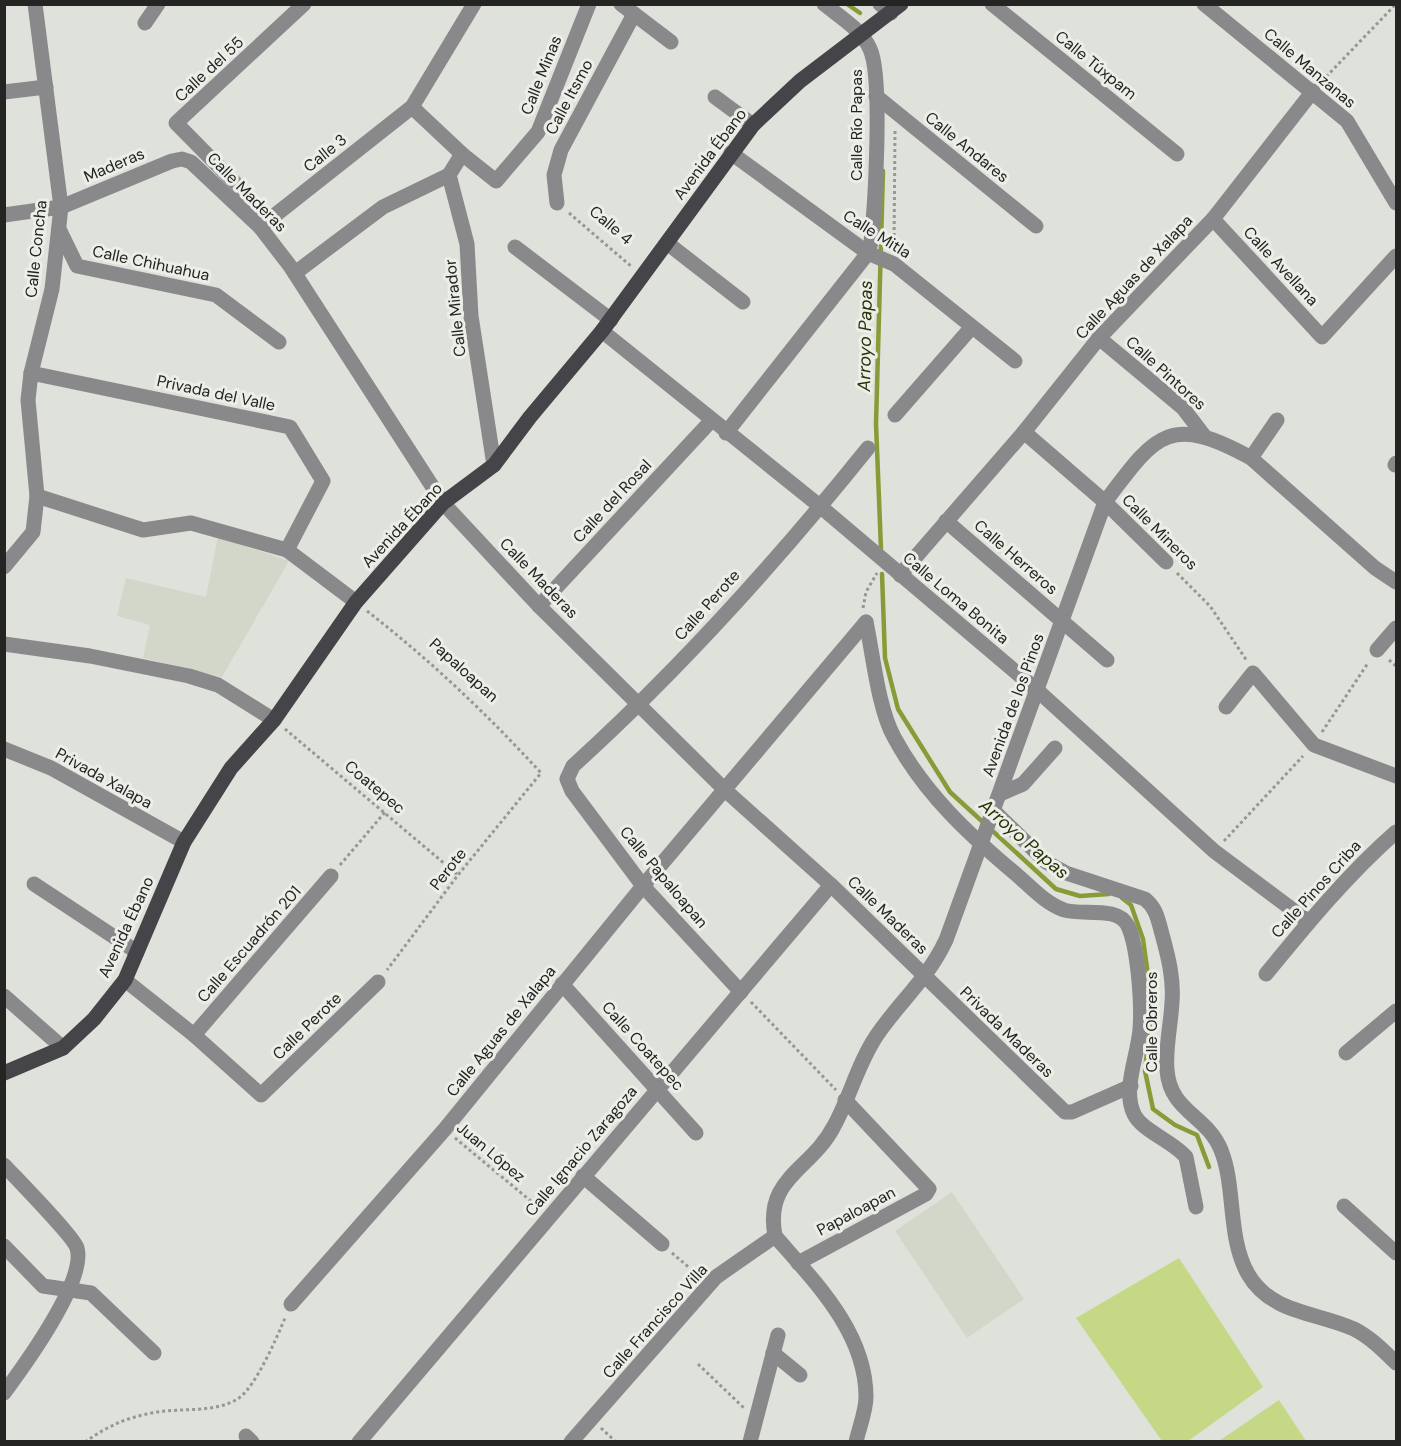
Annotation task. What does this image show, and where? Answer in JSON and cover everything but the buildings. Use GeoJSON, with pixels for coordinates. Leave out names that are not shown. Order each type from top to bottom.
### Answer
{"type":"FeatureCollection","features":[{"type":"Feature","properties":{"kind":"main road","name":"Avenida Ébano"},"geometry":{"type":"LineString","coordinates":[[4,1073],[63,1048],[94,1019],[125,980],[184,842],[231,768],[274,720],[356,602],[443,503],[494,465],[530,417],[607,325],[753,125],[800,81],[862,35],[891,7]]}},
{"type":"Feature","properties":{"kind":"street","name":"Calle Concha"},"geometry":{"type":"LineString","coordinates":[[4,567],[33,532],[37,496],[28,400],[31,373],[52,289],[62,207],[35,4]]}},
{"type":"Feature","properties":{"kind":"street"},"geometry":{"type":"LineString","coordinates":[[145,23],[158,4]]}},
{"type":"Feature","properties":{"kind":"street","name":"Calle del 55"},"geometry":{"type":"LineString","coordinates":[[256,223],[242,190],[176,123],[304,4]]}},
{"type":"Feature","properties":{"kind":"street"},"geometry":{"type":"LineString","coordinates":[[295,273],[384,207],[448,175],[462,154],[412,107],[474,4]]}},
{"type":"Feature","properties":{"kind":"street","name":"Calle Minas"},"geometry":{"type":"LineString","coordinates":[[462,154],[496,180],[538,132],[589,4]]}},
{"type":"Feature","properties":{"kind":"street"},"geometry":{"type":"LineString","coordinates":[[621,4],[671,42]]}},
{"type":"Feature","properties":{"kind":"street"},"geometry":{"type":"LineString","coordinates":[[824,4],[862,35]]}},
{"type":"Feature","properties":{"kind":"street","name":"Calle Túxpam"},"geometry":{"type":"LineString","coordinates":[[992,4],[1177,154]]}},
{"type":"Feature","properties":{"kind":"street","name":"Calle Manzanas"},"geometry":{"type":"LineString","coordinates":[[1204,4],[1347,121],[1396,203]]}},
{"type":"Feature","properties":{"kind":"street","name":"Calle Itsmo"},"geometry":{"type":"LineString","coordinates":[[557,203],[554,175],[561,150],[634,14]]}},
{"type":"Feature","properties":{"kind":"street","name":"Calle Río Papas"},"geometry":{"type":"LineString","coordinates":[[862,35],[873,57],[876,96],[873,229],[881,258]]}},
{"type":"Feature","properties":{"kind":"street"},"geometry":{"type":"LineString","coordinates":[[4,92],[46,87]]}},
{"type":"Feature","properties":{"kind":"street","name":"Calle Aguas de Xalapa"},"geometry":{"type":"LineString","coordinates":[[900,575],[1024,432],[1099,338],[1213,219],[1313,91]]}},
{"type":"Feature","properties":{"kind":"street","name":"Calle Andares"},"geometry":{"type":"LineString","coordinates":[[876,96],[1036,226]]}},
{"type":"Feature","properties":{"kind":"street"},"geometry":{"type":"LineString","coordinates":[[715,97],[753,125]]}},
{"type":"Feature","properties":{"kind":"street","name":"Calle 3"},"geometry":{"type":"LineString","coordinates":[[256,223],[412,107]]}},
{"type":"Feature","properties":{"kind":"street","name":"Calle Mitla"},"geometry":{"type":"LineString","coordinates":[[731,153],[881,258],[1015,361]]}},
{"type":"Feature","properties":{"kind":"street","name":"Calle Maderas"},"geometry":{"type":"LineString","coordinates":[[182,159],[191,162],[256,223],[295,273],[443,503],[539,606],[724,790],[831,885],[926,977]]}},
{"type":"Feature","properties":{"kind":"street","name":"Maderas"},"geometry":{"type":"LineString","coordinates":[[4,215],[62,207],[182,159]]}},
{"type":"Feature","properties":{"kind":"street","name":"Calle Mirador"},"geometry":{"type":"LineString","coordinates":[[448,175],[467,244],[471,316],[494,465]]}},
{"type":"Feature","properties":{"kind":"street","name":"Calle Avellana"},"geometry":{"type":"LineString","coordinates":[[1213,219],[1322,337],[1396,256]]}},
{"type":"Feature","properties":{"kind":"street","name":"Calle Chihuahua"},"geometry":{"type":"LineString","coordinates":[[59,229],[77,266],[216,295],[279,342]]}},
{"type":"Feature","properties":{"kind":"street"},"geometry":{"type":"LineString","coordinates":[[667,243],[743,302]]}},
{"type":"Feature","properties":{"kind":"street","name":"Calle Loma Bonita"},"geometry":{"type":"LineString","coordinates":[[515,247],[607,325],[711,421],[820,507],[1037,690],[1214,851],[1309,922]]}},
{"type":"Feature","properties":{"kind":"street"},"geometry":{"type":"LineString","coordinates":[[726,433],[881,258]]}},
{"type":"Feature","properties":{"kind":"street"},"geometry":{"type":"LineString","coordinates":[[896,415],[971,328]]}},
{"type":"Feature","properties":{"kind":"street","name":"Calle Pintores"},"geometry":{"type":"LineString","coordinates":[[1099,338],[1183,408],[1205,437]]}},
{"type":"Feature","properties":{"kind":"street","name":"Privada del Valle"},"geometry":{"type":"LineString","coordinates":[[31,373],[290,427],[323,481],[287,550]]}},
{"type":"Feature","properties":{"kind":"street"},"geometry":{"type":"LineString","coordinates":[[1251,458],[1277,420]]}},
{"type":"Feature","properties":{"kind":"street","name":"Calle del Rosal"},"geometry":{"type":"LineString","coordinates":[[539,606],[711,421]]}},
{"type":"Feature","properties":{"kind":"street","name":"Calle Mineros"},"geometry":{"type":"LineString","coordinates":[[1024,432],[1105,502],[1166,562]]}},
{"type":"Feature","properties":{"kind":"street","name":"Avenida de los Pinos"},"geometry":{"type":"LineString","coordinates":[[775,1236],[771,1217],[775,1199],[786,1181],[818,1149],[834,1127],[876,1036],[926,977],[946,940],[1105,502],[1143,452],[1161,438],[1182,434],[1205,437],[1251,458],[1375,568],[1396,582]]}},
{"type":"Feature","properties":{"kind":"street","name":"Calle Perote"},"geometry":{"type":"LineString","coordinates":[[567,779],[573,765],[640,705],[820,507],[868,448]]}},
{"type":"Feature","properties":{"kind":"street"},"geometry":{"type":"LineString","coordinates":[[37,496],[143,530],[191,522],[287,550],[356,602]]}},
{"type":"Feature","properties":{"kind":"street","name":"Calle Herreros"},"geometry":{"type":"LineString","coordinates":[[946,521],[1107,660]]}},
{"type":"Feature","properties":{"kind":"street","name":"Calle Aguas de Xalapa"},"geometry":{"type":"LineString","coordinates":[[291,1304],[445,1129],[643,886],[866,622]]}},
{"type":"Feature","properties":{"kind":"street","name":"Calle Obreros"},"geometry":{"type":"LineString","coordinates":[[866,622],[880,691],[893,735],[934,797],[1046,901],[1066,910],[1113,914],[1122,918],[1128,925],[1138,975],[1140,1029],[1129,1103],[1135,1117],[1186,1157],[1196,1207]]}},
{"type":"Feature","properties":{"kind":"street"},"geometry":{"type":"LineString","coordinates":[[1377,650],[1396,628]]}},
{"type":"Feature","properties":{"kind":"street"},"geometry":{"type":"LineString","coordinates":[[4,644],[90,656],[189,676],[218,685],[274,720]]}},
{"type":"Feature","properties":{"kind":"street"},"geometry":{"type":"LineString","coordinates":[[1226,707],[1253,673],[1314,745],[1396,776]]}},
{"type":"Feature","properties":{"kind":"street"},"geometry":{"type":"LineString","coordinates":[[1000,794],[1023,784],[1055,748]]}},
{"type":"Feature","properties":{"kind":"street","name":"Privada Xalapa"},"geometry":{"type":"LineString","coordinates":[[4,749],[51,768],[184,842]]}},
{"type":"Feature","properties":{"kind":"street","name":"Calle Papaloapan"},"geometry":{"type":"LineString","coordinates":[[567,779],[572,791],[643,886],[741,992]]}},
{"type":"Feature","properties":{"kind":"street","name":"Calle Obreros"},"geometry":{"type":"LineString","coordinates":[[992,816],[1046,862],[1066,873],[1145,899],[1155,908],[1169,962],[1173,999],[1167,1069],[1170,1090],[1181,1107],[1212,1132],[1222,1151],[1238,1248],[1248,1274],[1264,1293],[1290,1310],[1354,1329],[1396,1363]]}},
{"type":"Feature","properties":{"kind":"street","name":"Calle Pinos Criba"},"geometry":{"type":"LineString","coordinates":[[1266,974],[1309,922],[1371,854],[1396,832]]}},
{"type":"Feature","properties":{"kind":"street","name":"Calle Escuadrón 201"},"geometry":{"type":"LineString","coordinates":[[194,1035],[331,876]]}},
{"type":"Feature","properties":{"kind":"street"},"geometry":{"type":"LineString","coordinates":[[34,884],[137,952]]}},
{"type":"Feature","properties":{"kind":"street","name":"Calle Ignacio Zaragoza"},"geometry":{"type":"LineString","coordinates":[[359,1442],[831,885]]}},
{"type":"Feature","properties":{"kind":"street","name":"Privada Maderas"},"geometry":{"type":"LineString","coordinates":[[926,977],[1065,1112],[1072,1112],[1131,1086]]}},
{"type":"Feature","properties":{"kind":"street"},"geometry":{"type":"LineString","coordinates":[[125,980],[194,1035]]}},
{"type":"Feature","properties":{"kind":"street","name":"Calle Perote"},"geometry":{"type":"LineString","coordinates":[[194,1035],[261,1095],[378,982]]}},
{"type":"Feature","properties":{"kind":"street","name":"Calle Coatepec"},"geometry":{"type":"LineString","coordinates":[[562,984],[658,1088],[696,1133]]}},
{"type":"Feature","properties":{"kind":"street"},"geometry":{"type":"LineString","coordinates":[[4,996],[63,1048]]}},
{"type":"Feature","properties":{"kind":"street"},"geometry":{"type":"LineString","coordinates":[[1346,1053],[1396,1011]]}},
{"type":"Feature","properties":{"kind":"street","name":"Papaloapan"},"geometry":{"type":"LineString","coordinates":[[798,1263],[926,1194],[929,1190],[845,1100]]}},
{"type":"Feature","properties":{"kind":"street"},"geometry":{"type":"LineString","coordinates":[[4,1165],[77,1247],[78,1265],[69,1290],[34,1353],[4,1393]]}},
{"type":"Feature","properties":{"kind":"street"},"geometry":{"type":"LineString","coordinates":[[583,1176],[662,1244]]}},
{"type":"Feature","properties":{"kind":"street"},"geometry":{"type":"LineString","coordinates":[[1344,1206],[1396,1253]]}},
{"type":"Feature","properties":{"kind":"street"},"geometry":{"type":"LineString","coordinates":[[775,1236],[837,1311],[860,1358],[866,1398],[856,1442]]}},
{"type":"Feature","properties":{"kind":"street","name":"Calle Francisco Villa"},"geometry":{"type":"LineString","coordinates":[[571,1442],[709,1285],[775,1236]]}},
{"type":"Feature","properties":{"kind":"street"},"geometry":{"type":"LineString","coordinates":[[4,1246],[43,1286],[91,1293],[154,1353]]}},
{"type":"Feature","properties":{"kind":"street"},"geometry":{"type":"LineString","coordinates":[[750,1442],[777,1335]]}},
{"type":"Feature","properties":{"kind":"street"},"geometry":{"type":"LineString","coordinates":[[773,1353],[800,1376]]}},
{"type":"Feature","properties":{"kind":"path"},"geometry":{"type":"LineString","coordinates":[[1313,91],[1396,4]]}},
{"type":"Feature","properties":{"kind":"path"},"geometry":{"type":"LineString","coordinates":[[881,258],[895,111]]}},
{"type":"Feature","properties":{"kind":"path","name":"Calle 4"},"geometry":{"type":"LineString","coordinates":[[557,203],[643,275]]}},
{"type":"Feature","properties":{"kind":"path"},"geometry":{"type":"LineString","coordinates":[[866,622],[863,608],[866,592],[876,578],[880,557]]}},
{"type":"Feature","properties":{"kind":"path","name":"Calle Mineros"},"geometry":{"type":"LineString","coordinates":[[1166,562],[1210,606],[1238,644],[1253,673]]}},
{"type":"Feature","properties":{"kind":"path","name":"Papaloapan"},"geometry":{"type":"LineString","coordinates":[[356,602],[406,640],[486,713],[541,773]]}},
{"type":"Feature","properties":{"kind":"path","name":"Coatepec"},"geometry":{"type":"LineString","coordinates":[[274,720],[386,811],[458,875]]}},
{"type":"Feature","properties":{"kind":"path","name":"Perote"},"geometry":{"type":"LineString","coordinates":[[378,982],[458,875],[541,773]]}},
{"type":"Feature","properties":{"kind":"path"},"geometry":{"type":"LineString","coordinates":[[331,876],[386,811]]}},
{"type":"Feature","properties":{"kind":"path"},"geometry":{"type":"LineString","coordinates":[[741,992],[845,1100]]}},
{"type":"Feature","properties":{"kind":"path","name":"Juan López"},"geometry":{"type":"LineString","coordinates":[[445,1129],[549,1216]]}},
{"type":"Feature","properties":{"kind":"path"},"geometry":{"type":"LineString","coordinates":[[662,1244],[709,1285]]}},
{"type":"Feature","properties":{"kind":"path"},"geometry":{"type":"LineString","coordinates":[[85,1442],[110,1424],[157,1412],[218,1406],[240,1398],[270,1355],[291,1304]]}},
{"type":"Feature","properties":{"kind":"path"},"geometry":{"type":"LineString","coordinates":[[698,1364],[756,1420]]}},
{"type":"Feature","properties":{"kind":"shaded area"},"geometry":{"type":"Polygon","coordinates":[[[218,536],[289,561],[222,677],[143,658],[150,625],[117,616],[126,578],[206,597],[218,536]]]}},
{"type":"Feature","properties":{"kind":"shaded area"},"geometry":{"type":"Polygon","coordinates":[[[952,1192],[1024,1299],[967,1338],[895,1231],[952,1192]]]}},
{"type":"Feature","properties":{"kind":"green space"},"geometry":{"type":"Polygon","coordinates":[[[1179,1258],[1263,1387],[1188,1441],[1162,1441],[1076,1318],[1179,1258]]]}},
{"type":"Feature","properties":{"kind":"green space"},"geometry":{"type":"Polygon","coordinates":[[[1279,1400],[1306,1441],[1219,1441],[1279,1400]]]}},
{"type":"Feature","properties":{"kind":"waterway","name":"Arroyo Papas"},"geometry":{"type":"LineString","coordinates":[[847,4],[860,13]]}},
{"type":"Feature","properties":{"kind":"waterway","name":"Arroyo Papas"},"geometry":{"type":"LineString","coordinates":[[881,549],[876,424],[883,171]]}},
{"type":"Feature","properties":{"kind":"waterway","name":"Arroyo Papas"},"geometry":{"type":"LineString","coordinates":[[882,574],[885,658],[898,709],[950,792],[1056,889],[1080,896],[1109,894]]}},
{"type":"Feature","properties":{"kind":"waterway","name":"Arroyo Papas"},"geometry":{"type":"LineString","coordinates":[[1122,898],[1131,905],[1143,939],[1152,1004],[1145,1071],[1153,1109],[1175,1125],[1197,1135],[1209,1167]]}}]}
